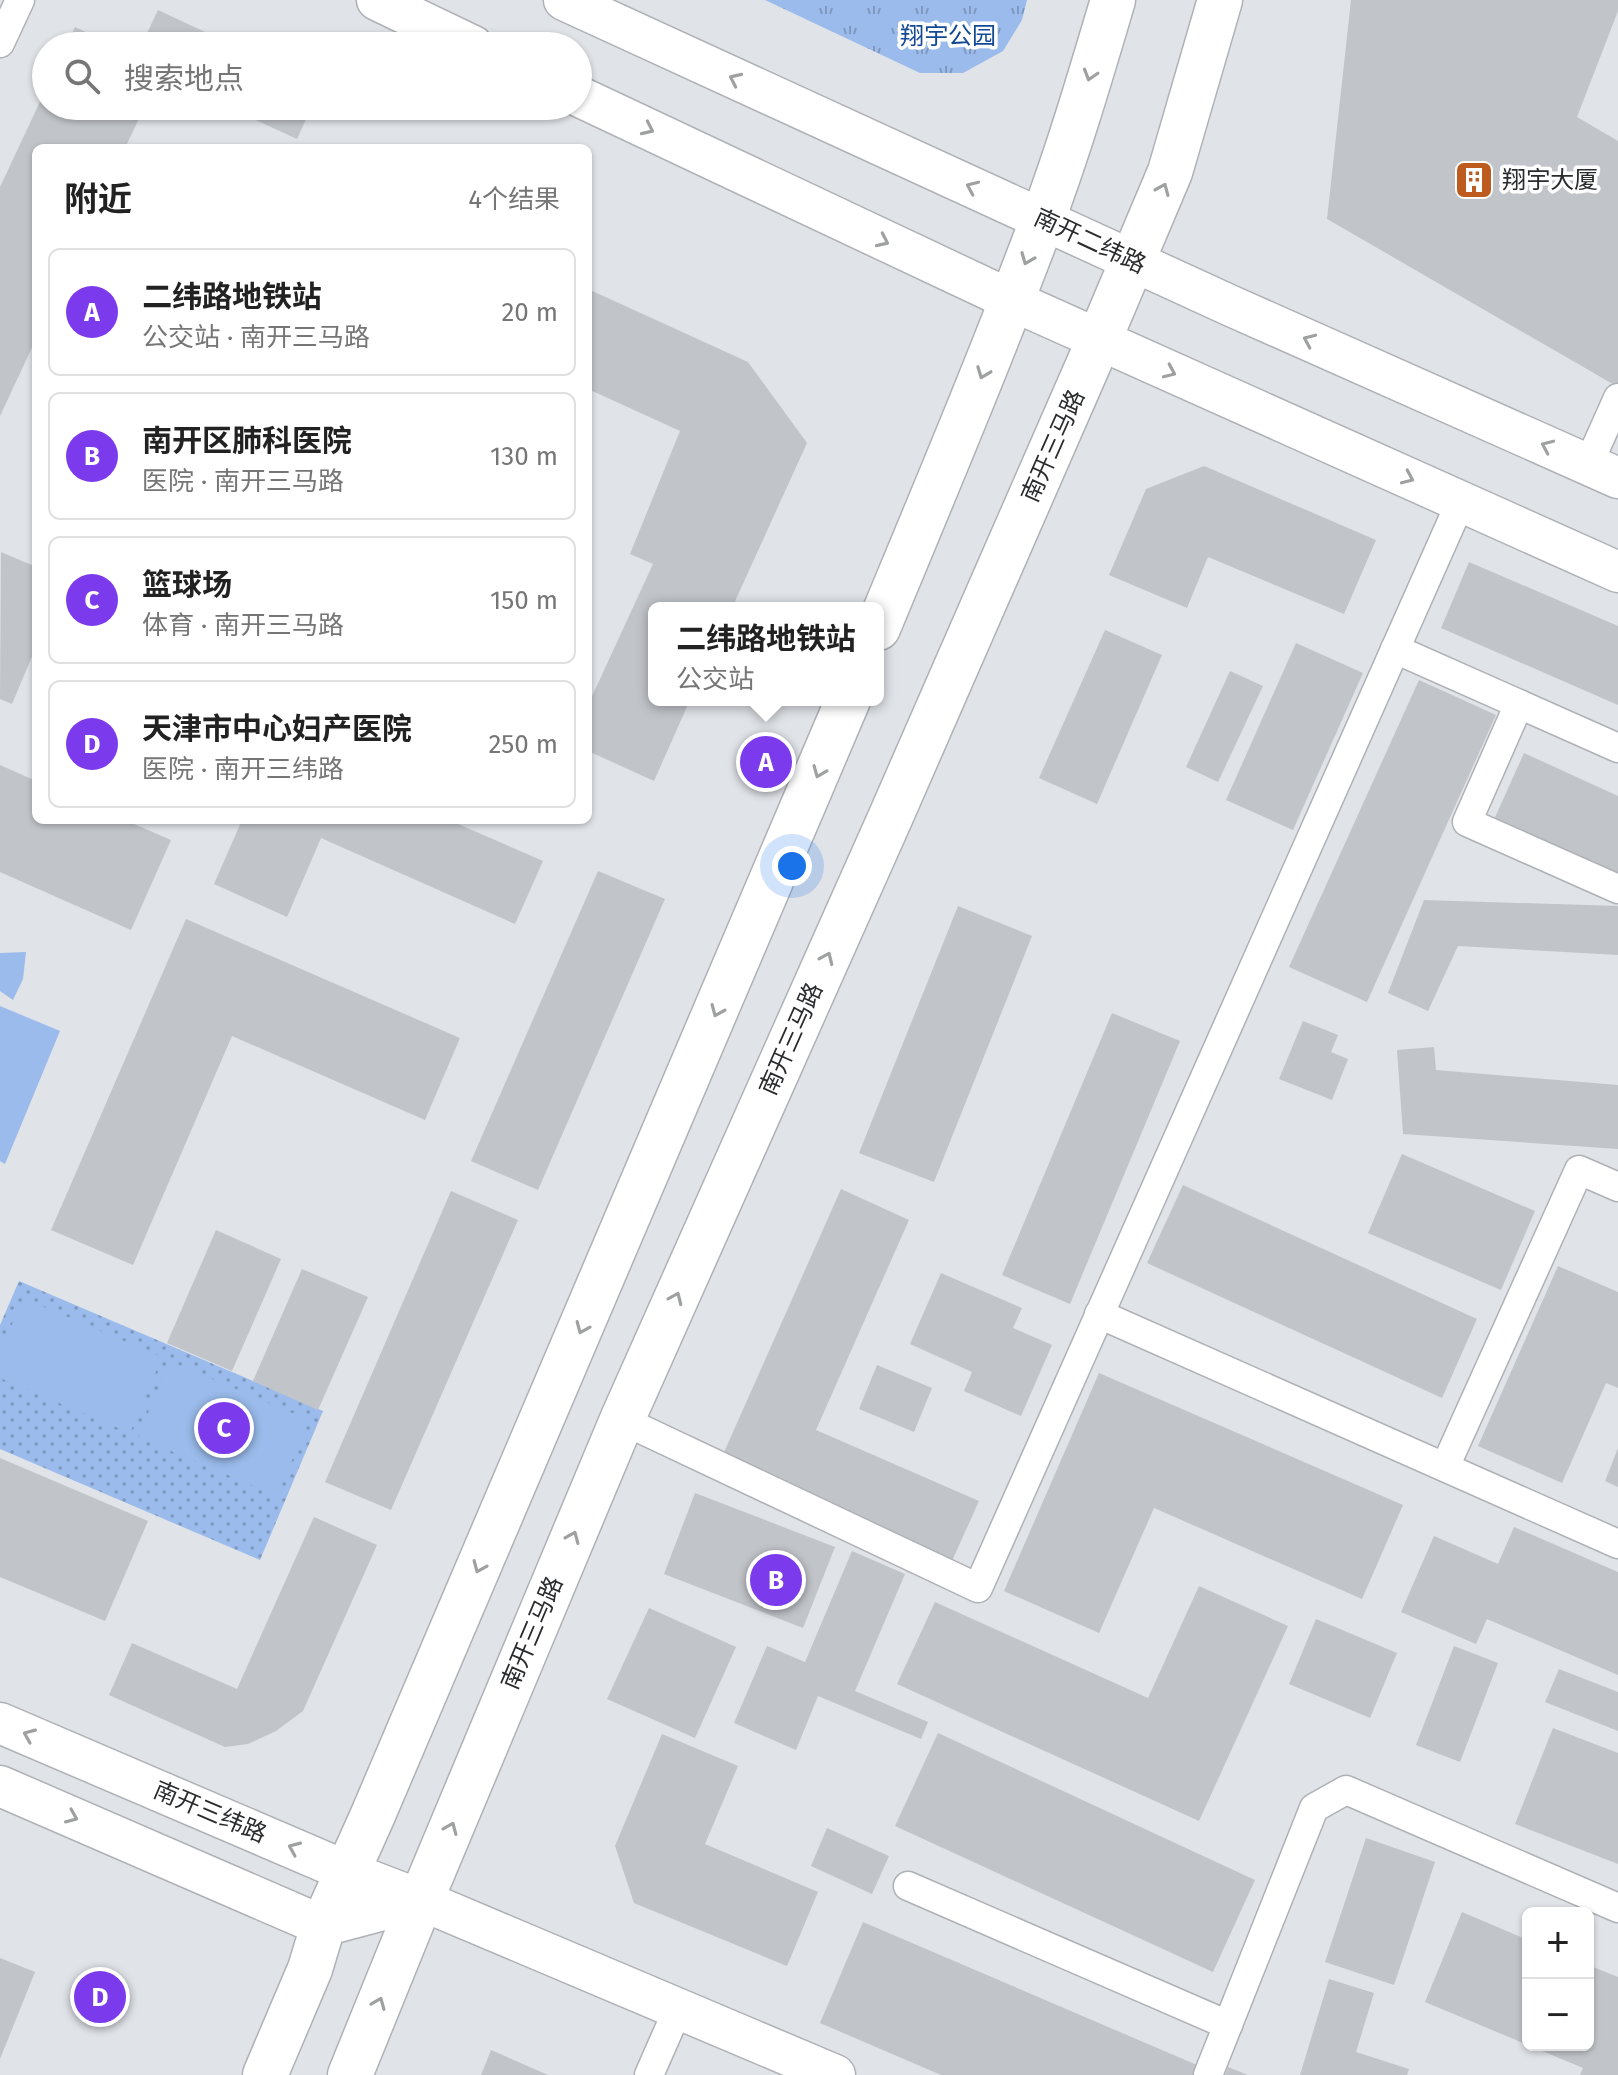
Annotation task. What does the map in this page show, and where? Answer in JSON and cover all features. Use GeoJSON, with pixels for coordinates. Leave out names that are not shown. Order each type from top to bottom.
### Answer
{"type":"FeatureCollection","features":[{"type":"Feature","properties":{"kind":"main road"},"geometry":{"type":"LineString","coordinates":[[377,0],[444,32]]}},
{"type":"Feature","properties":{"kind":"main road","name":"南开二纬路"},"geometry":{"type":"LineString","coordinates":[[564,0],[1133,261],[1603,471]]}},
{"type":"Feature","properties":{"kind":"main road"},"geometry":{"type":"LineString","coordinates":[[884,613],[1043,219],[1113,0]]}},
{"type":"Feature","properties":{"kind":"main road","name":"南开三马路"},"geometry":{"type":"LineString","coordinates":[[350,2075],[622,1420],[891,816],[1133,261],[1170,172],[1220,0]]}},
{"type":"Feature","properties":{"kind":"main road"},"geometry":{"type":"LineString","coordinates":[[592,103],[1011,300],[1618,572]]}},
{"type":"Feature","properties":{"kind":"main road"},"geometry":{"type":"LineString","coordinates":[[265,2075],[310,1969],[323,1926],[845,706]]}},
{"type":"Feature","properties":{"kind":"main road","name":"南开三纬路"},"geometry":{"type":"LineString","coordinates":[[0,1723],[835,2075]]}},
{"type":"Feature","properties":{"kind":"main road"},"geometry":{"type":"LineString","coordinates":[[0,1786],[323,1926],[421,1900]]}},
{"type":"Feature","properties":{"kind":"street"},"geometry":{"type":"LineString","coordinates":[[0,43],[20,0]]}},
{"type":"Feature","properties":{"kind":"street"},"geometry":{"type":"LineString","coordinates":[[1603,471],[1618,398]]}},
{"type":"Feature","properties":{"kind":"street"},"geometry":{"type":"LineString","coordinates":[[622,1420],[978,1588],[1461,501]]}},
{"type":"Feature","properties":{"kind":"street"},"geometry":{"type":"LineString","coordinates":[[1395,649],[1618,748]]}},
{"type":"Feature","properties":{"kind":"street"},"geometry":{"type":"LineString","coordinates":[[1519,704],[1467,822],[1618,889]]}},
{"type":"Feature","properties":{"kind":"street"},"geometry":{"type":"LineString","coordinates":[[1445,1467],[1579,1170],[1618,1187]]}},
{"type":"Feature","properties":{"kind":"street"},"geometry":{"type":"LineString","coordinates":[[1099,1314],[1618,1544]]}},
{"type":"Feature","properties":{"kind":"street"},"geometry":{"type":"LineString","coordinates":[[1208,2075],[1314,1808],[1346,1790],[1618,1908]]}},
{"type":"Feature","properties":{"kind":"street"},"geometry":{"type":"LineString","coordinates":[[908,1886],[1228,2025]]}},
{"type":"Feature","properties":{"kind":"street"},"geometry":{"type":"LineString","coordinates":[[649,2075],[678,2009]]}},
{"type":"Feature","properties":{"kind":"green space","name":"翔宇公园"},"geometry":{"type":"Polygon","coordinates":[[[765,0],[1027,0],[1022,20],[1003,51],[963,73],[920,73],[765,0]]]}},
{"type":"Feature","properties":{"kind":"green space"},"geometry":{"type":"Polygon","coordinates":[[[26,952],[23,979],[13,1000],[0,991],[0,953],[26,952]]]}},
{"type":"Feature","properties":{"kind":"green space"},"geometry":{"type":"Polygon","coordinates":[[[0,1006],[60,1031],[5,1164],[0,1161],[0,1006]]]}},
{"type":"Feature","properties":{"kind":"green space"},"geometry":{"type":"Polygon","coordinates":[[[19,1281],[323,1411],[260,1560],[0,1449],[0,1325],[19,1281]]]}},
{"type":"Feature","properties":{"kind":"green space"},"geometry":{"type":"Polygon","coordinates":[[[23,1298],[162,1357],[130,1433],[0,1378],[0,1353],[23,1298]]]}},
{"type":"Feature","properties":{"kind":"green space"},"geometry":{"type":"Polygon","coordinates":[[[170,1361],[309,1420],[277,1496],[138,1437],[170,1361]]]}},
{"type":"Feature","properties":{"kind":"building","name":"翔宇大厦"},"geometry":{"type":"Polygon","coordinates":[[[1351,0],[1618,0],[1618,11],[1577,117],[1618,141],[1618,387],[1327,219],[1351,0]]]}},
{"type":"Feature","properties":{"kind":"building"},"geometry":{"type":"Polygon","coordinates":[[[158,10],[205,32],[148,32],[158,10]]]}},
{"type":"Feature","properties":{"kind":"building"},"geometry":{"type":"Polygon","coordinates":[[[32,119],[138,120],[127,144],[32,144],[32,348],[0,416],[0,187],[32,119]]]}},
{"type":"Feature","properties":{"kind":"building"},"geometry":{"type":"Polygon","coordinates":[[[256,120],[306,120],[297,139],[256,120]]]}},
{"type":"Feature","properties":{"kind":"building"},"geometry":{"type":"Polygon","coordinates":[[[592,291],[748,362],[807,443],[735,602],[648,602],[648,706],[687,706],[654,781],[592,753],[592,696],[653,564],[630,554],[680,431],[592,391],[592,291]]]}},
{"type":"Feature","properties":{"kind":"building"},"geometry":{"type":"Polygon","coordinates":[[[1204,466],[1376,540],[1344,614],[1208,557],[1187,608],[1109,575],[1146,489],[1204,466]]]}},
{"type":"Feature","properties":{"kind":"building"},"geometry":{"type":"Polygon","coordinates":[[[1,552],[32,565],[32,656],[12,704],[0,699],[1,552]]]}},
{"type":"Feature","properties":{"kind":"building"},"geometry":{"type":"Polygon","coordinates":[[[1469,562],[1618,626],[1618,705],[1441,628],[1469,562]]]}},
{"type":"Feature","properties":{"kind":"building"},"geometry":{"type":"Polygon","coordinates":[[[1105,630],[1162,655],[1097,804],[1039,778],[1105,630]]]}},
{"type":"Feature","properties":{"kind":"building"},"geometry":{"type":"Polygon","coordinates":[[[1296,643],[1363,673],[1293,830],[1226,800],[1296,643]]]}},
{"type":"Feature","properties":{"kind":"building"},"geometry":{"type":"Polygon","coordinates":[[[1230,671],[1263,686],[1218,782],[1186,767],[1230,671]]]}},
{"type":"Feature","properties":{"kind":"building"},"geometry":{"type":"Polygon","coordinates":[[[1419,680],[1496,715],[1367,1002],[1289,967],[1419,680]]]}},
{"type":"Feature","properties":{"kind":"building"},"geometry":{"type":"Polygon","coordinates":[[[1524,753],[1618,796],[1618,882],[1492,824],[1524,753]]]}},
{"type":"Feature","properties":{"kind":"building"},"geometry":{"type":"Polygon","coordinates":[[[0,765],[32,779],[32,824],[134,824],[171,840],[131,930],[0,872],[0,765]]]}},
{"type":"Feature","properties":{"kind":"building"},"geometry":{"type":"Polygon","coordinates":[[[240,824],[458,824],[543,861],[515,924],[321,838],[287,917],[214,884],[240,824]]]}},
{"type":"Feature","properties":{"kind":"building"},"geometry":{"type":"Polygon","coordinates":[[[598,871],[665,899],[538,1190],[471,1161],[598,871]]]}},
{"type":"Feature","properties":{"kind":"building"},"geometry":{"type":"Polygon","coordinates":[[[1424,900],[1618,906],[1618,955],[1458,946],[1428,1011],[1388,993],[1424,900]]]}},
{"type":"Feature","properties":{"kind":"building"},"geometry":{"type":"Polygon","coordinates":[[[958,906],[1032,936],[934,1182],[859,1153],[958,906]]]}},
{"type":"Feature","properties":{"kind":"building"},"geometry":{"type":"Polygon","coordinates":[[[186,919],[460,1038],[425,1120],[232,1036],[133,1265],[51,1230],[186,919]]]}},
{"type":"Feature","properties":{"kind":"building"},"geometry":{"type":"Polygon","coordinates":[[[1112,1013],[1180,1041],[1070,1304],[1002,1275],[1112,1013]]]}},
{"type":"Feature","properties":{"kind":"building"},"geometry":{"type":"Polygon","coordinates":[[[1303,1021],[1338,1035],[1331,1052],[1348,1059],[1332,1100],[1279,1079],[1303,1021]]]}},
{"type":"Feature","properties":{"kind":"building"},"geometry":{"type":"Polygon","coordinates":[[[1434,1047],[1436,1070],[1618,1085],[1618,1149],[1403,1134],[1397,1050],[1434,1047]]]}},
{"type":"Feature","properties":{"kind":"building"},"geometry":{"type":"Polygon","coordinates":[[[1402,1154],[1535,1211],[1501,1290],[1368,1233],[1402,1154]]]}},
{"type":"Feature","properties":{"kind":"building"},"geometry":{"type":"Polygon","coordinates":[[[1183,1185],[1477,1319],[1442,1398],[1147,1263],[1183,1185]]]}},
{"type":"Feature","properties":{"kind":"building"},"geometry":{"type":"Polygon","coordinates":[[[841,1189],[909,1220],[816,1430],[979,1501],[952,1561],[721,1459],[841,1189]]]}},
{"type":"Feature","properties":{"kind":"building"},"geometry":{"type":"Polygon","coordinates":[[[451,1191],[518,1220],[391,1510],[325,1482],[451,1191]]]}},
{"type":"Feature","properties":{"kind":"building"},"geometry":{"type":"Polygon","coordinates":[[[216,1230],[281,1259],[232,1371],[167,1343],[216,1230]]]}},
{"type":"Feature","properties":{"kind":"building"},"geometry":{"type":"Polygon","coordinates":[[[1558,1266],[1618,1292],[1618,1388],[1606,1383],[1562,1483],[1478,1446],[1558,1266]]]}},
{"type":"Feature","properties":{"kind":"building"},"geometry":{"type":"Polygon","coordinates":[[[302,1269],[368,1297],[318,1410],[253,1381],[302,1269]]]}},
{"type":"Feature","properties":{"kind":"building"},"geometry":{"type":"Polygon","coordinates":[[[941,1273],[1022,1308],[1013,1328],[1052,1345],[1021,1416],[964,1391],[972,1372],[910,1344],[941,1273]]]}},
{"type":"Feature","properties":{"kind":"building"},"geometry":{"type":"Polygon","coordinates":[[[877,1365],[932,1388],[914,1432],[859,1409],[877,1365]]]}},
{"type":"Feature","properties":{"kind":"building"},"geometry":{"type":"Polygon","coordinates":[[[1099,1373],[1403,1505],[1362,1599],[1154,1508],[1099,1633],[1004,1591],[1099,1373]]]}},
{"type":"Feature","properties":{"kind":"building"},"geometry":{"type":"Polygon","coordinates":[[[1618,1448],[1618,1487],[1605,1481],[1618,1448]]]}},
{"type":"Feature","properties":{"kind":"building"},"geometry":{"type":"Polygon","coordinates":[[[0,1458],[148,1521],[105,1621],[0,1577],[0,1458]]]}},
{"type":"Feature","properties":{"kind":"building"},"geometry":{"type":"Polygon","coordinates":[[[695,1493],[835,1547],[803,1628],[664,1574],[695,1493]]]}},
{"type":"Feature","properties":{"kind":"building"},"geometry":{"type":"Polygon","coordinates":[[[314,1517],[377,1545],[303,1711],[276,1731],[248,1744],[225,1747],[109,1695],[132,1643],[237,1689],[314,1517]]]}},
{"type":"Feature","properties":{"kind":"building"},"geometry":{"type":"Polygon","coordinates":[[[1514,1527],[1618,1572],[1618,1675],[1487,1619],[1476,1644],[1401,1612],[1434,1536],[1498,1564],[1514,1527]]]}},
{"type":"Feature","properties":{"kind":"building"},"geometry":{"type":"Polygon","coordinates":[[[852,1551],[905,1574],[855,1691],[928,1722],[921,1739],[818,1696],[796,1750],[734,1723],[767,1646],[805,1662],[852,1551]]]}},
{"type":"Feature","properties":{"kind":"building"},"geometry":{"type":"Polygon","coordinates":[[[1199,1586],[1288,1626],[1199,1821],[897,1684],[935,1602],[1148,1698],[1199,1586]]]}},
{"type":"Feature","properties":{"kind":"building"},"geometry":{"type":"Polygon","coordinates":[[[649,1608],[736,1647],[695,1738],[607,1699],[649,1608]]]}},
{"type":"Feature","properties":{"kind":"building"},"geometry":{"type":"Polygon","coordinates":[[[1316,1619],[1397,1653],[1370,1718],[1289,1684],[1316,1619]]]}},
{"type":"Feature","properties":{"kind":"building"},"geometry":{"type":"Polygon","coordinates":[[[1454,1646],[1498,1663],[1460,1762],[1416,1745],[1454,1646]]]}},
{"type":"Feature","properties":{"kind":"building"},"geometry":{"type":"Polygon","coordinates":[[[1559,1669],[1618,1692],[1618,1731],[1545,1702],[1559,1669]]]}},
{"type":"Feature","properties":{"kind":"building"},"geometry":{"type":"Polygon","coordinates":[[[1553,1728],[1618,1753],[1618,1864],[1515,1824],[1553,1728]]]}},
{"type":"Feature","properties":{"kind":"building"},"geometry":{"type":"Polygon","coordinates":[[[938,1733],[1255,1880],[1213,1972],[895,1826],[938,1733]]]}},
{"type":"Feature","properties":{"kind":"building"},"geometry":{"type":"Polygon","coordinates":[[[662,1734],[738,1766],[705,1844],[818,1892],[787,1966],[634,1903],[615,1846],[662,1734]]]}},
{"type":"Feature","properties":{"kind":"building"},"geometry":{"type":"Polygon","coordinates":[[[827,1828],[889,1856],[872,1894],[811,1866],[827,1828]]]}},
{"type":"Feature","properties":{"kind":"building"},"geometry":{"type":"Polygon","coordinates":[[[1366,1838],[1435,1862],[1394,1985],[1325,1962],[1366,1838]]]}},
{"type":"Feature","properties":{"kind":"building"},"geometry":{"type":"Polygon","coordinates":[[[1462,1912],[1522,1937],[1522,2042],[1425,2002],[1462,1912]]]}},
{"type":"Feature","properties":{"kind":"building"},"geometry":{"type":"Polygon","coordinates":[[[863,1922],[1204,2068],[1201,2075],[941,2075],[820,2023],[863,1922]]]}},
{"type":"Feature","properties":{"kind":"building"},"geometry":{"type":"Polygon","coordinates":[[[0,1958],[35,1972],[0,2059],[0,1958]]]}},
{"type":"Feature","properties":{"kind":"building"},"geometry":{"type":"Polygon","coordinates":[[[1594,1967],[1618,1977],[1618,2075],[1580,2075],[1583,2068],[1542,2051],[1594,2051],[1594,1967]]]}},
{"type":"Feature","properties":{"kind":"building"},"geometry":{"type":"Polygon","coordinates":[[[1329,1979],[1374,1993],[1356,2052],[1409,2069],[1407,2075],[1300,2075],[1329,1979]]]}},
{"type":"Feature","properties":{"kind":"building"},"geometry":{"type":"Polygon","coordinates":[[[491,2050],[548,2075],[481,2075],[491,2050]]]}},
{"type":"Feature","properties":{"kind":"building"},"geometry":{"type":"Polygon","coordinates":[[[1228,2067],[1248,2075],[1225,2075],[1228,2067]]]}},
{"type":"Feature","properties":{"kind":"place","name":"翔宇大厦"},"geometry":{"type":"Point","coordinates":[1474,180]}},
{"type":"Feature","properties":{"kind":"place","name":"二纬路地铁站"},"geometry":{"type":"Point","coordinates":[766,762]}},
{"type":"Feature","properties":{"kind":"place","name":"篮球场"},"geometry":{"type":"Point","coordinates":[224,1428]}},
{"type":"Feature","properties":{"kind":"place","name":"南开区肺科医院"},"geometry":{"type":"Point","coordinates":[776,1580]}},
{"type":"Feature","properties":{"kind":"place","name":"天津市中心妇产医院"},"geometry":{"type":"Point","coordinates":[100,1997]}}]}
